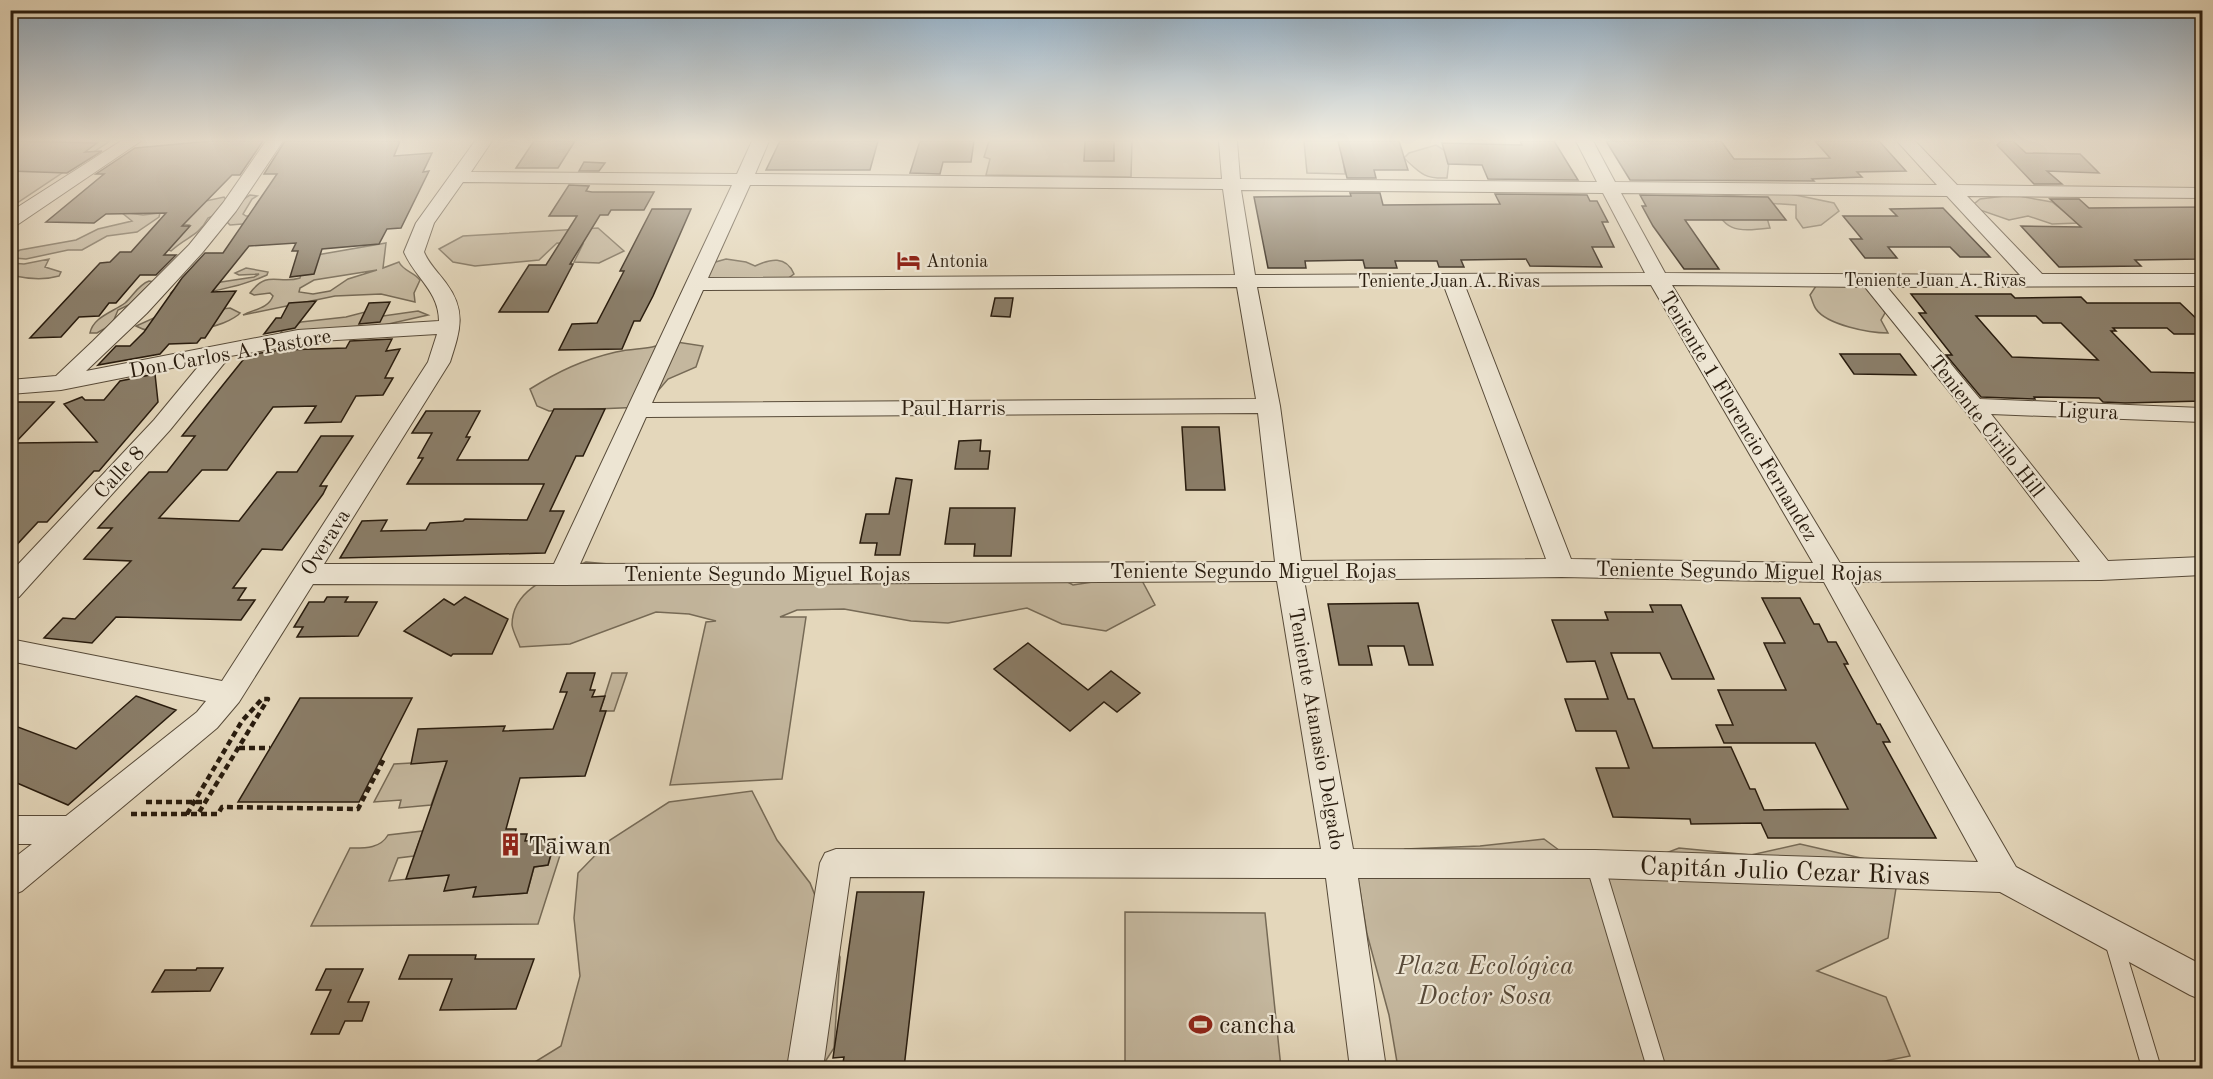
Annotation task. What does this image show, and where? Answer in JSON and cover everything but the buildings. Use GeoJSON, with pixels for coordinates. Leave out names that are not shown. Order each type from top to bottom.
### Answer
{"type":"FeatureCollection","features":[{"type":"Feature","properties":{"kind":"street"},"geometry":{"type":"LineString","coordinates":[[10,221],[56,191]]}},
{"type":"Feature","properties":{"kind":"street"},"geometry":{"type":"LineString","coordinates":[[62,383],[154,296],[191,255],[240,191]]}},
{"type":"Feature","properties":{"kind":"street"},"geometry":{"type":"LineString","coordinates":[[448,191],[425,223],[414,252],[417,261],[440,289],[449,307],[451,327]]}},
{"type":"Feature","properties":{"kind":"street"},"geometry":{"type":"LineString","coordinates":[[562,575],[738,191]]}},
{"type":"Feature","properties":{"kind":"street","name":"Teniente Atanasio Delgado"},"geometry":{"type":"LineString","coordinates":[[1232,191],[1269,406],[1289,571],[1340,864],[1368,1068]]}},
{"type":"Feature","properties":{"kind":"street","name":"Teniente 1 Florencio Fernandez"},"geometry":{"type":"LineString","coordinates":[[1611,191],[1658,279],[1832,573],[2004,877]]}},
{"type":"Feature","properties":{"kind":"street"},"geometry":{"type":"LineString","coordinates":[[1909,191],[2202,193]]}},
{"type":"Feature","properties":{"kind":"street"},"geometry":{"type":"LineString","coordinates":[[1953,192],[2036,280]]}},
{"type":"Feature","properties":{"kind":"street","name":"Teniente Juan A. Rivas"},"geometry":{"type":"LineString","coordinates":[[696,284],[1246,280],[1453,282],[1658,279],[2202,280]]}},
{"type":"Feature","properties":{"kind":"street","name":"Teniente Cirilo Hill"},"geometry":{"type":"LineString","coordinates":[[1871,281],[1973,406],[2102,571]]}},
{"type":"Feature","properties":{"kind":"street"},"geometry":{"type":"LineString","coordinates":[[1453,282],[1562,568]]}},
{"type":"Feature","properties":{"kind":"street","name":"Don Carlos A. Pastore"},"geometry":{"type":"LineString","coordinates":[[10,387],[62,383],[280,340],[355,331],[451,327]]}},
{"type":"Feature","properties":{"kind":"street","name":"Overava"},"geometry":{"type":"LineString","coordinates":[[10,881],[207,720],[229,694],[439,362],[451,327]]}},
{"type":"Feature","properties":{"kind":"street","name":"Calle 8"},"geometry":{"type":"LineString","coordinates":[[10,590],[162,425],[223,351]]}},
{"type":"Feature","properties":{"kind":"street","name":"Paul Harris"},"geometry":{"type":"LineString","coordinates":[[638,410],[1269,406]]}},
{"type":"Feature","properties":{"kind":"street","name":"Ligura"},"geometry":{"type":"LineString","coordinates":[[1973,406],[2202,415]]}},
{"type":"Feature","properties":{"kind":"street","name":"Teniente Segundo Miguel Rojas"},"geometry":{"type":"LineString","coordinates":[[304,574],[562,575],[1562,568],[1832,573],[2102,571],[2202,566]]}},
{"type":"Feature","properties":{"kind":"street"},"geometry":{"type":"LineString","coordinates":[[10,650],[229,694]]}},
{"type":"Feature","properties":{"kind":"street"},"geometry":{"type":"LineString","coordinates":[[10,830],[74,830]]}},
{"type":"Feature","properties":{"kind":"street","name":"Capitán Julio Cezar Rivas"},"geometry":{"type":"LineString","coordinates":[[805,1068],[836,863],[1595,864],[2004,877],[2202,983]]}},
{"type":"Feature","properties":{"kind":"lane"},"geometry":{"type":"LineString","coordinates":[[1595,864],[1657,1068]]}},
{"type":"Feature","properties":{"kind":"lane"},"geometry":{"type":"LineString","coordinates":[[2111,934],[2152,1068]]}},
{"type":"Feature","properties":{"kind":"path"},"geometry":{"type":"LineString","coordinates":[[186,814],[242,721],[261,699],[268,699],[198,814]]}},
{"type":"Feature","properties":{"kind":"path"},"geometry":{"type":"LineString","coordinates":[[238,748],[270,748]]}},
{"type":"Feature","properties":{"kind":"path"},"geometry":{"type":"LineString","coordinates":[[122,814],[218,814],[222,807],[358,809],[386,757]]}},
{"type":"Feature","properties":{"kind":"path"},"geometry":{"type":"LineString","coordinates":[[137,802],[206,802]]}},
{"type":"Feature","properties":{"kind":"green space"},"geometry":{"type":"Polygon","coordinates":[[[11,191],[34,191],[11,207],[11,191]]]}},
{"type":"Feature","properties":{"kind":"green space"},"geometry":{"type":"Polygon","coordinates":[[[1781,192],[1834,203],[1839,211],[1821,225],[1803,228],[1796,218],[1796,205],[1749,202],[1767,218],[1770,228],[1748,230],[1725,223],[1710,197],[1781,192]]]}},
{"type":"Feature","properties":{"kind":"green space"},"geometry":{"type":"Polygon","coordinates":[[[250,195],[257,196],[252,199],[243,214],[258,216],[255,223],[230,225],[227,222],[231,214],[250,195]]]}},
{"type":"Feature","properties":{"kind":"green space"},"geometry":{"type":"Polygon","coordinates":[[[2013,195],[2052,202],[2078,223],[2052,224],[2028,216],[2009,220],[1977,209],[1974,204],[1980,199],[2013,195]]]}},
{"type":"Feature","properties":{"kind":"green space"},"geometry":{"type":"Polygon","coordinates":[[[224,197],[227,201],[215,215],[208,218],[196,233],[171,251],[166,249],[189,225],[176,224],[201,202],[224,197]]]}},
{"type":"Feature","properties":{"kind":"green space"},"geometry":{"type":"Polygon","coordinates":[[[121,212],[143,215],[160,213],[159,217],[137,232],[107,236],[82,250],[68,250],[26,259],[14,258],[13,254],[20,250],[76,240],[98,229],[132,221],[121,212]]]}},
{"type":"Feature","properties":{"kind":"green space"},"geometry":{"type":"Polygon","coordinates":[[[598,228],[624,251],[599,263],[574,262],[583,244],[557,243],[539,260],[475,266],[453,262],[439,249],[463,236],[598,228]]]}},
{"type":"Feature","properties":{"kind":"green space"},"geometry":{"type":"Polygon","coordinates":[[[386,243],[383,268],[399,262],[420,280],[414,293],[415,302],[381,294],[335,296],[243,315],[268,304],[273,296],[270,293],[254,295],[250,293],[256,286],[268,280],[300,278],[305,257],[386,243]],[[377,270],[314,280],[300,288],[299,292],[313,294],[330,291],[348,279],[377,270]]]}},
{"type":"Feature","properties":{"kind":"green space"},"geometry":{"type":"Polygon","coordinates":[[[49,259],[45,267],[61,272],[59,276],[43,279],[26,278],[15,276],[15,272],[11,269],[11,263],[24,264],[49,259]]]}},
{"type":"Feature","properties":{"kind":"green space"},"geometry":{"type":"Polygon","coordinates":[[[726,259],[755,266],[772,260],[782,261],[791,268],[794,274],[780,284],[701,283],[712,263],[726,259]]]}},
{"type":"Feature","properties":{"kind":"green space"},"geometry":{"type":"Polygon","coordinates":[[[246,268],[268,272],[267,275],[220,290],[171,293],[175,289],[254,277],[259,274],[239,275],[235,273],[246,268]]]}},
{"type":"Feature","properties":{"kind":"green space"},"geometry":{"type":"Polygon","coordinates":[[[149,281],[155,282],[135,302],[118,310],[113,322],[97,333],[90,333],[99,319],[125,303],[149,281]]]}},
{"type":"Feature","properties":{"kind":"green space"},"geometry":{"type":"Polygon","coordinates":[[[1865,283],[1877,296],[1885,313],[1881,320],[1888,333],[1860,330],[1829,320],[1816,309],[1810,295],[1816,286],[1865,283]]]}},
{"type":"Feature","properties":{"kind":"green space"},"geometry":{"type":"Polygon","coordinates":[[[230,308],[240,313],[229,321],[203,329],[159,332],[136,326],[156,317],[230,308]]]}},
{"type":"Feature","properties":{"kind":"green space"},"geometry":{"type":"Polygon","coordinates":[[[418,311],[428,315],[384,325],[280,334],[283,329],[301,322],[346,317],[365,312],[376,317],[418,311]]]}},
{"type":"Feature","properties":{"kind":"green space"},"geometry":{"type":"Polygon","coordinates":[[[670,341],[703,346],[696,367],[668,379],[644,407],[549,411],[537,406],[530,389],[561,371],[604,355],[649,348],[670,341]]]}},
{"type":"Feature","properties":{"kind":"green space"},"geometry":{"type":"Polygon","coordinates":[[[586,562],[655,568],[1040,567],[1073,585],[1139,575],[1155,605],[1106,631],[1062,624],[1027,608],[948,623],[911,621],[844,609],[797,610],[780,617],[806,617],[782,779],[670,785],[706,622],[716,621],[689,614],[656,612],[570,644],[520,647],[512,625],[514,612],[520,600],[538,583],[586,562]]]}},
{"type":"Feature","properties":{"kind":"green space"},"geometry":{"type":"Polygon","coordinates":[[[612,673],[627,673],[614,711],[600,711],[612,673]]]}},
{"type":"Feature","properties":{"kind":"green space"},"geometry":{"type":"Polygon","coordinates":[[[447,761],[431,805],[399,808],[401,800],[374,802],[394,764],[447,761]]]}},
{"type":"Feature","properties":{"kind":"green space"},"geometry":{"type":"Polygon","coordinates":[[[752,791],[777,840],[810,883],[840,957],[834,1048],[821,1068],[525,1068],[561,1046],[580,976],[574,918],[578,873],[610,840],[669,802],[752,791]]]}},
{"type":"Feature","properties":{"kind":"green space"},"geometry":{"type":"Polygon","coordinates":[[[423,831],[414,856],[398,858],[389,881],[449,875],[445,890],[459,889],[465,872],[481,870],[474,897],[527,893],[534,867],[548,865],[553,849],[562,849],[538,924],[311,926],[350,848],[366,848],[376,845],[385,840],[388,835],[423,831]]]}},
{"type":"Feature","properties":{"kind":"green space","name":"Plaza Ecológica Doctor Sosa"},"geometry":{"type":"Polygon","coordinates":[[[1544,839],[1598,879],[1679,848],[1751,855],[1800,844],[1874,861],[1897,882],[1888,938],[1817,971],[1886,997],[1910,1056],[1850,1068],[1744,1068],[1703,1062],[1697,1068],[1398,1068],[1389,1015],[1367,934],[1357,872],[1405,849],[1480,846],[1544,839]]]}},
{"type":"Feature","properties":{"kind":"green space","name":"cancha"},"geometry":{"type":"Polygon","coordinates":[[[1125,912],[1265,913],[1281,1068],[1125,1068],[1125,912]]]}},
{"type":"Feature","properties":{"kind":"place","name":"Antonia"},"geometry":{"type":"Point","coordinates":[908,261]}},
{"type":"Feature","properties":{"kind":"place","name":"Taiwan"},"geometry":{"type":"Point","coordinates":[510,845]}},
{"type":"Feature","properties":{"kind":"place","name":"cancha"},"geometry":{"type":"Point","coordinates":[1201,1024]}}]}
